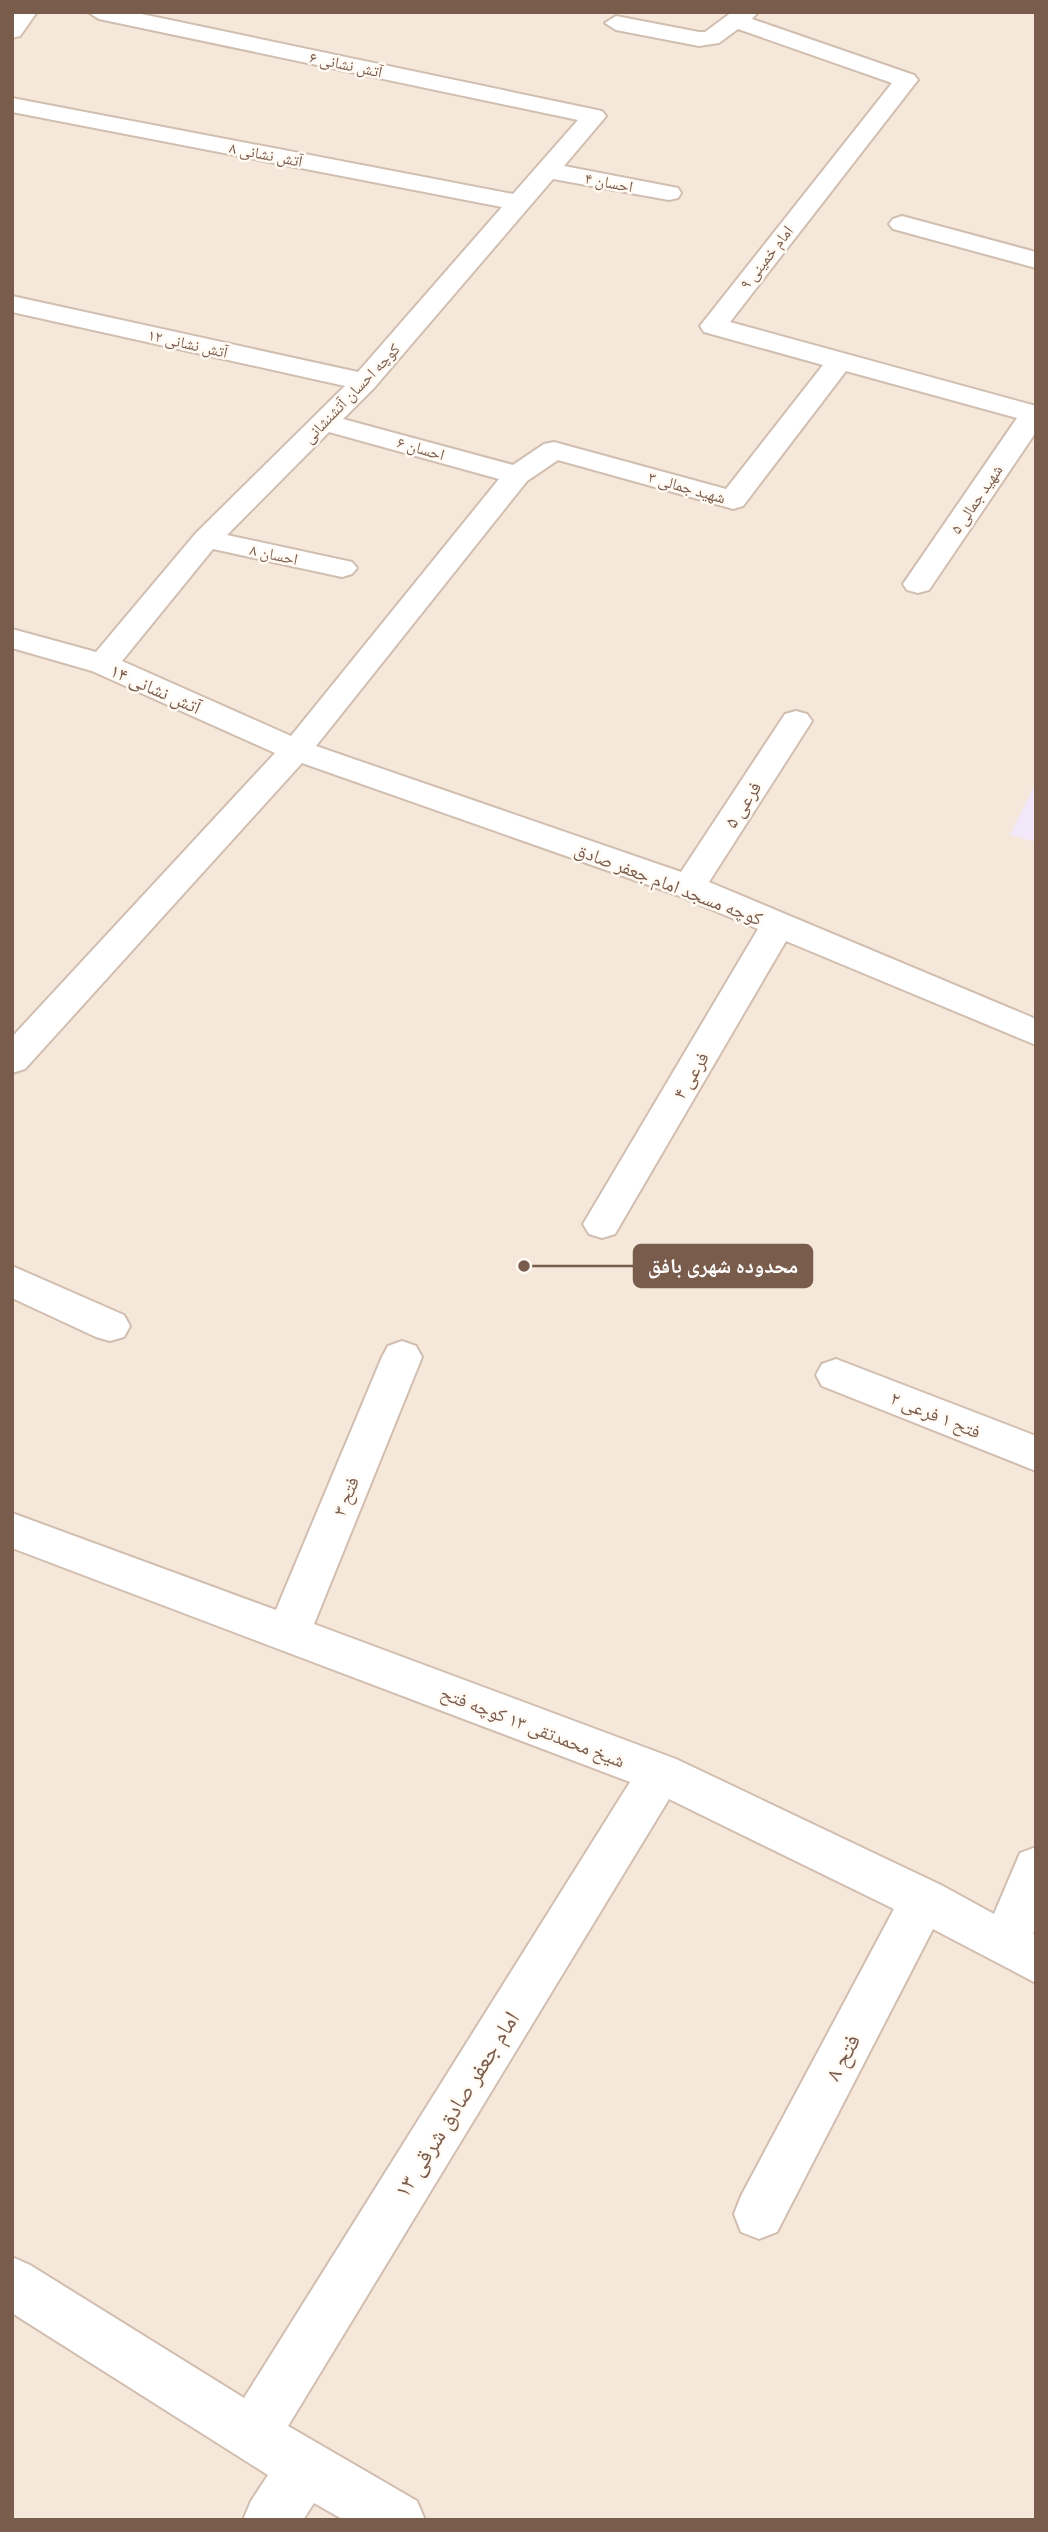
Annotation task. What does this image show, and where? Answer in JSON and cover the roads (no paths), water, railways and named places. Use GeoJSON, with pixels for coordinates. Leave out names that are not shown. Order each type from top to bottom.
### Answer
{"type":"FeatureCollection","features":[{"type":"Feature","properties":{"kind":"street"},"geometry":{"type":"LineString","coordinates":[[12,31],[26,12]]}},
{"type":"Feature","properties":{"kind":"street","name":"آتش نشانی ۶"},"geometry":{"type":"LineString","coordinates":[[99,12],[594,117]]}},
{"type":"Feature","properties":{"kind":"street"},"geometry":{"type":"LineString","coordinates":[[615,23],[699,39],[711,38],[741,17]]}},
{"type":"Feature","properties":{"kind":"street","name":"امام خمینی ۹"},"geometry":{"type":"LineString","coordinates":[[741,17],[906,80],[713,326],[841,359],[1035,415]]}},
{"type":"Feature","properties":{"kind":"street","name":"آتش نشانی ۸"},"geometry":{"type":"LineString","coordinates":[[12,105],[520,203]]}},
{"type":"Feature","properties":{"kind":"street","name":"کوچه احسان آتشنشانی"},"geometry":{"type":"LineString","coordinates":[[103,664],[206,539],[364,382],[550,171],[594,117]]}},
{"type":"Feature","properties":{"kind":"street","name":"احسان ۴"},"geometry":{"type":"LineString","coordinates":[[550,171],[669,193]]}},
{"type":"Feature","properties":{"kind":"street"},"geometry":{"type":"LineString","coordinates":[[902,224],[1036,260]]}},
{"type":"Feature","properties":{"kind":"street","name":"آتش نشانی ۱۲"},"geometry":{"type":"LineString","coordinates":[[12,304],[364,382]]}},
{"type":"Feature","properties":{"kind":"street","name":"شهید جمالی ۳"},"geometry":{"type":"LineString","coordinates":[[517,475],[554,450],[733,500],[841,359]]}},
{"type":"Feature","properties":{"kind":"street","name":"شهید جمالی ۵"},"geometry":{"type":"LineString","coordinates":[[918,584],[1035,415]]}},
{"type":"Feature","properties":{"kind":"street","name":"احسان ۶"},"geometry":{"type":"LineString","coordinates":[[324,422],[517,475]]}},
{"type":"Feature","properties":{"kind":"street"},"geometry":{"type":"LineString","coordinates":[[12,1060],[296,750],[517,475]]}},
{"type":"Feature","properties":{"kind":"street","name":"احسان ۸"},"geometry":{"type":"LineString","coordinates":[[206,539],[342,568]]}},
{"type":"Feature","properties":{"kind":"street","name":"آتش نشانی ۱۴"},"geometry":{"type":"LineString","coordinates":[[12,638],[103,664],[296,750]]}},
{"type":"Feature","properties":{"kind":"street","name":"فرعی ۵"},"geometry":{"type":"LineString","coordinates":[[689,887],[796,721]]}},
{"type":"Feature","properties":{"kind":"street","name":"کوچه مسجد امام جعفر صادق"},"geometry":{"type":"LineString","coordinates":[[296,750],[689,887],[1036,1033]]}},
{"type":"Feature","properties":{"kind":"street","name":"فرعی ۴"},"geometry":{"type":"LineString","coordinates":[[602,1224],[778,925]]}},
{"type":"Feature","properties":{"kind":"street"},"geometry":{"type":"LineString","coordinates":[[12,1281],[110,1325]]}},
{"type":"Feature","properties":{"kind":"street","name":"فتح ۳"},"geometry":{"type":"LineString","coordinates":[[288,1634],[402,1357]]}},
{"type":"Feature","properties":{"kind":"street","name":"فتح ۱ فرعی ۲"},"geometry":{"type":"LineString","coordinates":[[836,1375],[1036,1454]]}},
{"type":"Feature","properties":{"kind":"street","name":"شیخ محمدتقی ۱۳ کوچه فتح"},"geometry":{"type":"LineString","coordinates":[[12,1530],[660,1773],[924,1900],[1021,1953]]}},
{"type":"Feature","properties":{"kind":"street","name":"امام جعفر صادق شرقی ۱۳"},"geometry":{"type":"LineString","coordinates":[[252,2434],[660,1773]]}},
{"type":"Feature","properties":{"kind":"street"},"geometry":{"type":"LineString","coordinates":[[1021,1953],[1036,1868]]}},
{"type":"Feature","properties":{"kind":"street","name":"فتح ۸"},"geometry":{"type":"LineString","coordinates":[[759,2214],[924,1900]]}},
{"type":"Feature","properties":{"kind":"street"},"geometry":{"type":"LineString","coordinates":[[12,2283],[306,2468],[398,2520]]}},
{"type":"Feature","properties":{"kind":"street"},"geometry":{"type":"LineString","coordinates":[[270,2520],[306,2468]]}},
{"type":"Feature","properties":{"kind":"place","name":"محدوده شهری بافق"},"geometry":{"type":"Point","coordinates":[524,1266]}}]}
